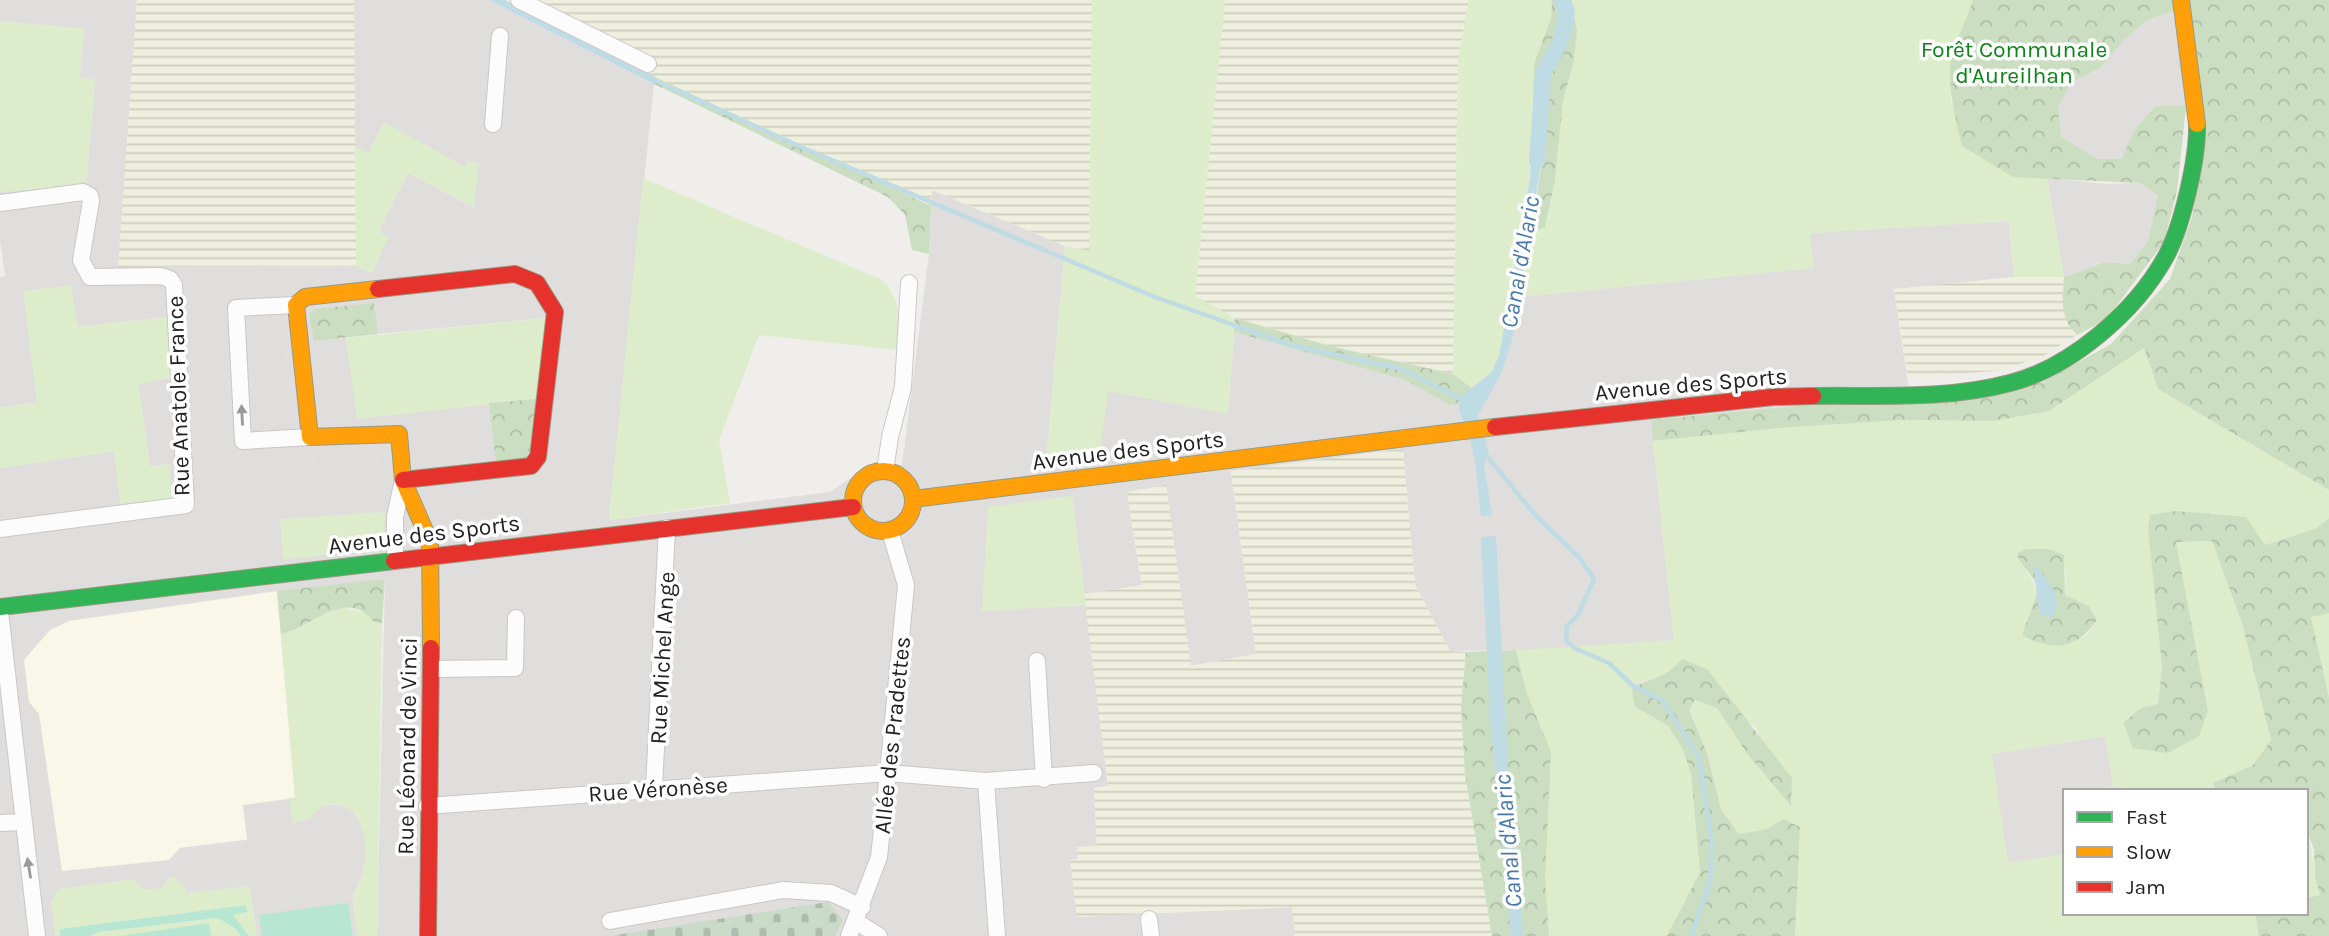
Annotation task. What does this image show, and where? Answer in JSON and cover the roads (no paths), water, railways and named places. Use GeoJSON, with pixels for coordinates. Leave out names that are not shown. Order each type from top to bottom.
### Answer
{"type":"FeatureCollection","features":[{"type":"Feature","properties":{"kind":"main road","name":"Avenue des Sports"},"geometry":{"type":"LineString","coordinates":[[913,499],[1773,397],[1963,393],[2012,383],[2048,369],[2111,326],[2141,293],[2166,257],[2181,217],[2195,158],[2197,127],[2181,0]]}},
{"type":"Feature","properties":{"kind":"main road"},"geometry":{"type":"LineString","coordinates":[[310,437],[296,305],[305,297],[514,274],[537,284],[555,312],[538,457],[531,466],[403,480]]}},
{"type":"Feature","properties":{"kind":"main road","name":"Rue Léonard de Vinci"},"geometry":{"type":"LineString","coordinates":[[310,437],[399,434],[403,480],[430,542],[428,936]]}},
{"type":"Feature","properties":{"kind":"main road"},"geometry":{"type":"LineString","coordinates":[[885,471],[901,477],[913,499],[904,522],[890,531],[869,528],[861,522],[853,507],[855,489],[860,482],[876,472],[885,471]]}},
{"type":"Feature","properties":{"kind":"main road","name":"Avenue des Sports"},"geometry":{"type":"LineString","coordinates":[[0,610],[853,507]]}},
{"type":"Feature","properties":{"kind":"street"},"geometry":{"type":"LineString","coordinates":[[519,0],[648,64]]}},
{"type":"Feature","properties":{"kind":"street"},"geometry":{"type":"LineString","coordinates":[[493,124],[500,36]]}},
{"type":"Feature","properties":{"kind":"street","name":"Rue Anatole France"},"geometry":{"type":"LineString","coordinates":[[0,203],[83,192],[90,196],[92,201],[81,260],[90,277],[161,276],[170,279],[174,285],[186,505],[0,529]]}},
{"type":"Feature","properties":{"kind":"street"},"geometry":{"type":"LineString","coordinates":[[885,471],[890,437],[903,387],[909,283]]}},
{"type":"Feature","properties":{"kind":"street"},"geometry":{"type":"LineString","coordinates":[[296,305],[236,308],[243,441],[310,437]]}},
{"type":"Feature","properties":{"kind":"street"},"geometry":{"type":"LineString","coordinates":[[395,561],[395,517],[403,480]]}},
{"type":"Feature","properties":{"kind":"street","name":"Rue Michel Ange"},"geometry":{"type":"LineString","coordinates":[[654,788],[667,528]]}},
{"type":"Feature","properties":{"kind":"street","name":"Allée des Pradettes"},"geometry":{"type":"LineString","coordinates":[[856,922],[879,857],[906,585],[890,531]]}},
{"type":"Feature","properties":{"kind":"street"},"geometry":{"type":"LineString","coordinates":[[0,610],[37,936]]}},
{"type":"Feature","properties":{"kind":"street"},"geometry":{"type":"LineString","coordinates":[[431,669],[515,668],[516,618]]}},
{"type":"Feature","properties":{"kind":"street"},"geometry":{"type":"LineString","coordinates":[[1037,661],[1044,779]]}},
{"type":"Feature","properties":{"kind":"street","name":"Rue Véronèse"},"geometry":{"type":"LineString","coordinates":[[427,806],[888,773],[986,781],[1044,779],[1094,773]]}},
{"type":"Feature","properties":{"kind":"street"},"geometry":{"type":"LineString","coordinates":[[986,781],[997,936]]}},
{"type":"Feature","properties":{"kind":"street"},"geometry":{"type":"LineString","coordinates":[[0,822],[22,822]]}},
{"type":"Feature","properties":{"kind":"street"},"geometry":{"type":"LineString","coordinates":[[610,921],[783,890],[831,893],[856,922],[879,936]]}},
{"type":"Feature","properties":{"kind":"water"},"geometry":{"type":"Polygon","coordinates":[[[489,0],[505,0],[655,77],[654,84],[489,0]]]}},
{"type":"Feature","properties":{"kind":"water"},"geometry":{"type":"Polygon","coordinates":[[[1532,140],[1545,140],[1513,336],[1502,372],[1478,415],[1489,454],[1484,465],[1492,515],[1481,516],[1475,461],[1468,430],[1459,411],[1459,403],[1465,393],[1491,373],[1499,356],[1530,178],[1532,140]]]}},
{"type":"Feature","properties":{"kind":"water"},"geometry":{"type":"Polygon","coordinates":[[[1496,536],[1508,770],[1523,936],[1511,936],[1490,717],[1481,537],[1496,536]]]}},
{"type":"Feature","properties":{"kind":"water"},"geometry":{"type":"Polygon","coordinates":[[[2034,567],[2038,567],[2054,591],[2057,603],[2051,617],[2042,615],[2038,605],[2034,567]]]}},
{"type":"Feature","properties":{"kind":"waterway","name":"Canal d'Alaric"},"geometry":{"type":"LineString","coordinates":[[1537,161],[1543,73],[1558,47],[1565,26],[1567,11],[1562,0]]}},
{"type":"Feature","properties":{"kind":"waterway"},"geometry":{"type":"LineString","coordinates":[[652,79],[801,147],[1155,297],[1290,345],[1402,369],[1465,401]]}},
{"type":"Feature","properties":{"kind":"waterway"},"geometry":{"type":"LineString","coordinates":[[1486,455],[1536,516],[1579,557],[1594,579],[1578,615],[1567,626],[1566,640],[1574,648],[1609,663],[1632,685],[1663,701],[1699,758],[1712,843],[1710,883],[1691,936]]}},
{"type":"Feature","properties":{"kind":"park label","name":"Forêt Communale d'Aureilhan"},"geometry":{"type":"Point","coordinates":[2014,62]}}]}
